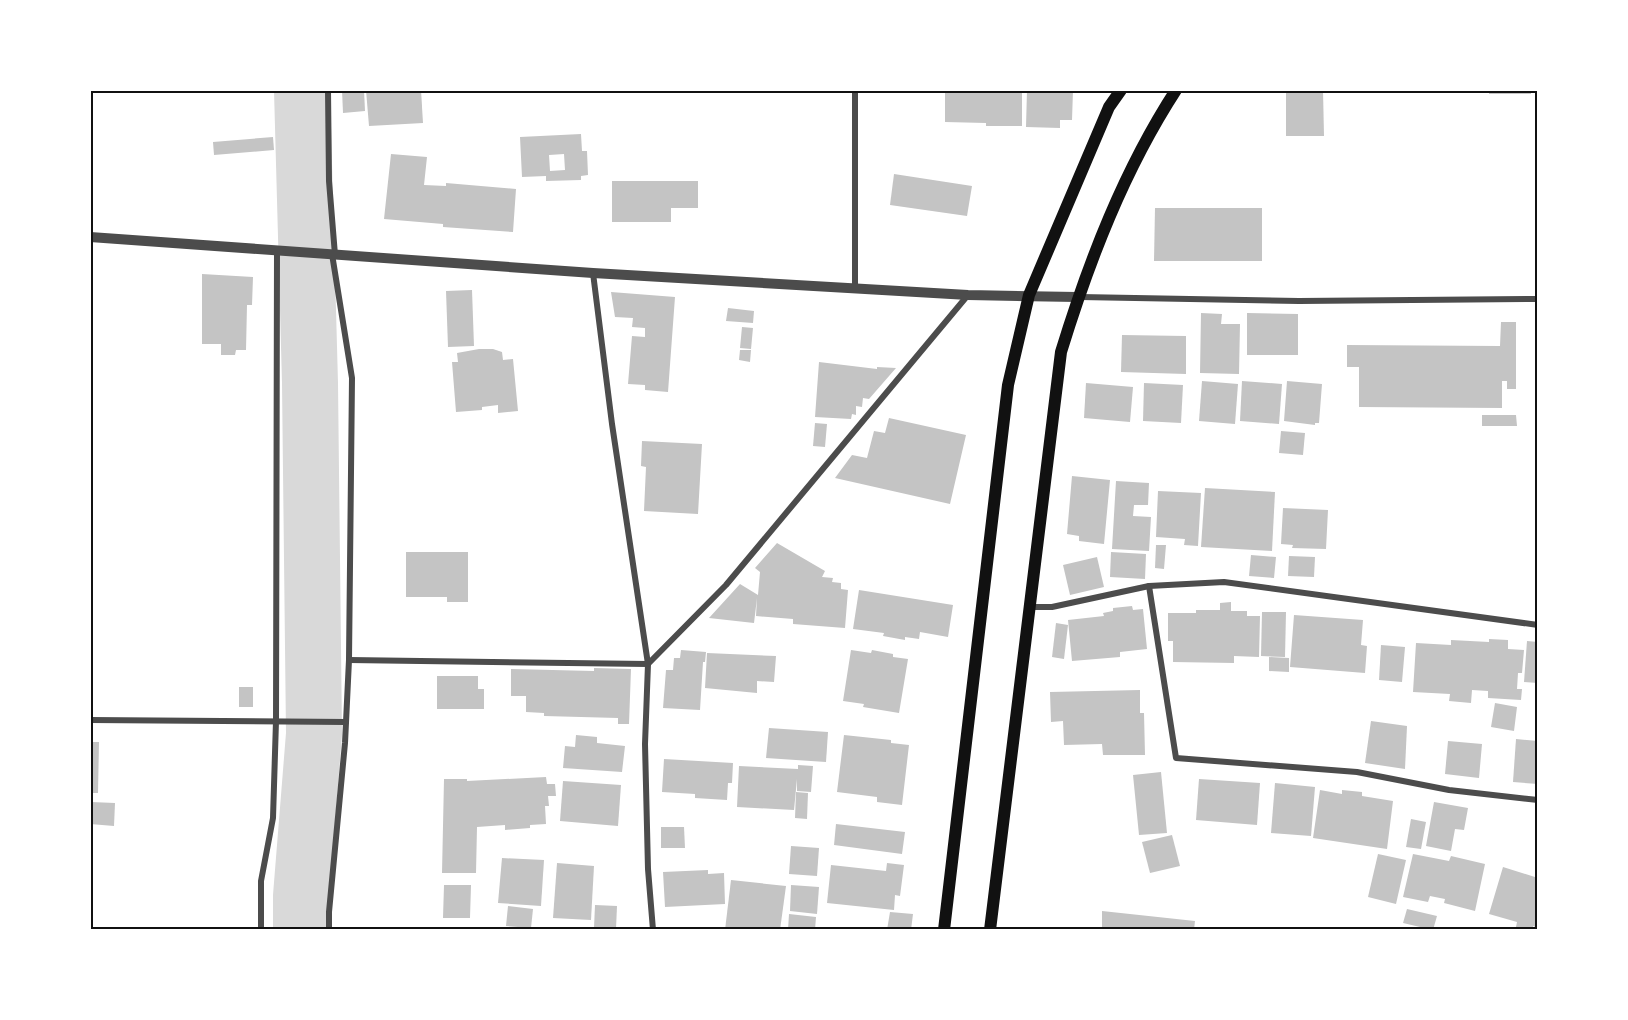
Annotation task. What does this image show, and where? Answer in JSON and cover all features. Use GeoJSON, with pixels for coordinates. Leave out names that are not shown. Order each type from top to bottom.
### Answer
{"type":"FeatureCollection","features":[{"type":"Feature","properties":{"kind":"main road"},"geometry":{"type":"LineString","coordinates":[[944,930],[1008,385],[1029,295],[1109,107],[1121,90]]}},
{"type":"Feature","properties":{"kind":"main road"},"geometry":{"type":"LineString","coordinates":[[990,930],[1060,352],[1077,297],[1108,219],[1156,120],[1176,90]]}},
{"type":"Feature","properties":{"kind":"street"},"geometry":{"type":"LineString","coordinates":[[328,90],[333,255],[352,378],[349,660],[329,930]]}},
{"type":"Feature","properties":{"kind":"street"},"geometry":{"type":"LineString","coordinates":[[855,90],[855,288]]}},
{"type":"Feature","properties":{"kind":"street"},"geometry":{"type":"LineString","coordinates":[[90,237],[593,273],[968,295],[1299,302],[1538,299]]}},
{"type":"Feature","properties":{"kind":"street"},"geometry":{"type":"LineString","coordinates":[[261,930],[261,881],[273,818],[276,722],[277,252]]}},
{"type":"Feature","properties":{"kind":"street"},"geometry":{"type":"LineString","coordinates":[[593,273],[612,424],[648,664],[645,744],[648,869],[653,930]]}},
{"type":"Feature","properties":{"kind":"street"},"geometry":{"type":"LineString","coordinates":[[349,660],[648,664],[726,585],[968,295]]}},
{"type":"Feature","properties":{"kind":"street"},"geometry":{"type":"LineString","coordinates":[[1029,606],[1052,607],[1149,586],[1224,582],[1538,625]]}},
{"type":"Feature","properties":{"kind":"street"},"geometry":{"type":"LineString","coordinates":[[1149,586],[1176,758],[1357,772],[1449,790],[1538,800]]}},
{"type":"Feature","properties":{"kind":"street"},"geometry":{"type":"LineString","coordinates":[[90,720],[346,722]]}},
{"type":"Feature","properties":{"kind":"building"},"geometry":{"type":"Polygon","coordinates":[[[342,90],[364,90],[365,111],[343,113],[342,90]]]}},
{"type":"Feature","properties":{"kind":"building"},"geometry":{"type":"Polygon","coordinates":[[[366,90],[421,90],[423,123],[369,126],[366,90]]]}},
{"type":"Feature","properties":{"kind":"building"},"geometry":{"type":"Polygon","coordinates":[[[945,90],[1022,90],[1022,126],[986,126],[986,123],[945,122],[945,90]]]}},
{"type":"Feature","properties":{"kind":"building"},"geometry":{"type":"Polygon","coordinates":[[[1027,90],[1073,90],[1072,120],[1060,120],[1060,128],[1026,127],[1027,90]]]}},
{"type":"Feature","properties":{"kind":"building"},"geometry":{"type":"Polygon","coordinates":[[[1323,90],[1324,136],[1286,136],[1286,91],[1323,90]]]}},
{"type":"Feature","properties":{"kind":"building"},"geometry":{"type":"Polygon","coordinates":[[[1489,90],[1531,90],[1531,94],[1489,94],[1489,90]]]}},
{"type":"Feature","properties":{"kind":"building"},"geometry":{"type":"Polygon","coordinates":[[[581,134],[582,151],[587,151],[588,175],[581,176],[581,180],[546,181],[546,176],[522,177],[520,137],[581,134]],[[564,154],[549,155],[550,171],[565,170],[564,154]]]}},
{"type":"Feature","properties":{"kind":"building"},"geometry":{"type":"Polygon","coordinates":[[[273,137],[274,150],[214,155],[213,142],[273,137]]]}},
{"type":"Feature","properties":{"kind":"building"},"geometry":{"type":"Polygon","coordinates":[[[391,154],[427,157],[424,185],[446,186],[446,183],[516,189],[513,232],[443,227],[443,224],[384,219],[391,154]]]}},
{"type":"Feature","properties":{"kind":"building"},"geometry":{"type":"Polygon","coordinates":[[[894,174],[972,186],[967,216],[890,205],[894,174]]]}},
{"type":"Feature","properties":{"kind":"building"},"geometry":{"type":"Polygon","coordinates":[[[612,181],[698,181],[698,208],[671,208],[671,222],[612,222],[612,181]]]}},
{"type":"Feature","properties":{"kind":"building"},"geometry":{"type":"Polygon","coordinates":[[[1155,208],[1262,208],[1262,261],[1154,261],[1155,208]]]}},
{"type":"Feature","properties":{"kind":"building"},"geometry":{"type":"Polygon","coordinates":[[[202,274],[253,277],[252,305],[247,305],[246,350],[236,350],[235,355],[221,355],[221,344],[202,344],[202,274]]]}},
{"type":"Feature","properties":{"kind":"building"},"geometry":{"type":"Polygon","coordinates":[[[472,290],[474,346],[448,347],[446,291],[472,290]]]}},
{"type":"Feature","properties":{"kind":"building"},"geometry":{"type":"Polygon","coordinates":[[[611,292],[675,297],[668,392],[645,390],[645,385],[628,384],[632,336],[645,337],[645,328],[632,327],[633,318],[615,317],[611,292]]]}},
{"type":"Feature","properties":{"kind":"building"},"geometry":{"type":"Polygon","coordinates":[[[728,308],[754,311],[753,323],[726,321],[728,308]]]}},
{"type":"Feature","properties":{"kind":"building"},"geometry":{"type":"Polygon","coordinates":[[[1201,313],[1222,314],[1221,324],[1240,324],[1239,374],[1200,373],[1201,313]]]}},
{"type":"Feature","properties":{"kind":"building"},"geometry":{"type":"Polygon","coordinates":[[[1247,313],[1298,314],[1298,355],[1247,355],[1247,313]]]}},
{"type":"Feature","properties":{"kind":"building"},"geometry":{"type":"Polygon","coordinates":[[[1501,322],[1516,322],[1516,389],[1507,389],[1507,381],[1502,381],[1502,408],[1359,407],[1359,367],[1347,367],[1347,345],[1500,346],[1501,322]]]}},
{"type":"Feature","properties":{"kind":"building"},"geometry":{"type":"Polygon","coordinates":[[[742,327],[753,328],[751,349],[740,348],[742,327]]]}},
{"type":"Feature","properties":{"kind":"building"},"geometry":{"type":"Polygon","coordinates":[[[1122,335],[1186,336],[1186,374],[1121,372],[1122,335]]]}},
{"type":"Feature","properties":{"kind":"building"},"geometry":{"type":"Polygon","coordinates":[[[493,349],[502,352],[503,360],[513,359],[518,411],[498,413],[498,405],[482,407],[482,410],[456,412],[452,362],[458,362],[457,353],[493,349]]]}},
{"type":"Feature","properties":{"kind":"building"},"geometry":{"type":"Polygon","coordinates":[[[740,350],[751,350],[750,362],[739,360],[740,350]]]}},
{"type":"Feature","properties":{"kind":"building"},"geometry":{"type":"Polygon","coordinates":[[[819,362],[877,369],[877,367],[896,368],[869,399],[863,398],[862,407],[856,406],[856,415],[852,414],[851,419],[815,417],[819,362]]]}},
{"type":"Feature","properties":{"kind":"building"},"geometry":{"type":"Polygon","coordinates":[[[1202,381],[1238,384],[1235,424],[1199,421],[1202,381]]]}},
{"type":"Feature","properties":{"kind":"building"},"geometry":{"type":"Polygon","coordinates":[[[1242,381],[1282,384],[1279,424],[1240,421],[1242,381]]]}},
{"type":"Feature","properties":{"kind":"building"},"geometry":{"type":"Polygon","coordinates":[[[1287,381],[1322,384],[1319,423],[1315,425],[1284,421],[1287,381]]]}},
{"type":"Feature","properties":{"kind":"building"},"geometry":{"type":"Polygon","coordinates":[[[1086,383],[1133,387],[1130,422],[1084,418],[1086,383]]]}},
{"type":"Feature","properties":{"kind":"building"},"geometry":{"type":"Polygon","coordinates":[[[1144,383],[1183,385],[1181,423],[1143,421],[1144,383]]]}},
{"type":"Feature","properties":{"kind":"building"},"geometry":{"type":"Polygon","coordinates":[[[1482,415],[1516,415],[1517,426],[1482,426],[1482,415]]]}},
{"type":"Feature","properties":{"kind":"building"},"geometry":{"type":"Polygon","coordinates":[[[889,418],[966,435],[950,504],[835,478],[852,455],[867,458],[874,431],[885,433],[889,418]]]}},
{"type":"Feature","properties":{"kind":"building"},"geometry":{"type":"Polygon","coordinates":[[[815,423],[827,424],[825,447],[813,446],[815,423]]]}},
{"type":"Feature","properties":{"kind":"building"},"geometry":{"type":"Polygon","coordinates":[[[1281,431],[1305,433],[1303,455],[1279,453],[1281,431]]]}},
{"type":"Feature","properties":{"kind":"building"},"geometry":{"type":"Polygon","coordinates":[[[642,441],[702,444],[698,514],[644,511],[646,467],[641,466],[642,441]]]}},
{"type":"Feature","properties":{"kind":"building"},"geometry":{"type":"Polygon","coordinates":[[[1072,476],[1110,480],[1104,544],[1079,541],[1079,536],[1067,534],[1072,476]]]}},
{"type":"Feature","properties":{"kind":"building"},"geometry":{"type":"Polygon","coordinates":[[[1116,481],[1149,483],[1148,505],[1134,505],[1133,516],[1151,517],[1149,551],[1112,549],[1116,481]]]}},
{"type":"Feature","properties":{"kind":"building"},"geometry":{"type":"Polygon","coordinates":[[[1205,488],[1275,492],[1272,551],[1201,547],[1205,488]]]}},
{"type":"Feature","properties":{"kind":"building"},"geometry":{"type":"Polygon","coordinates":[[[1158,491],[1201,493],[1198,546],[1184,545],[1185,539],[1156,537],[1158,491]]]}},
{"type":"Feature","properties":{"kind":"building"},"geometry":{"type":"Polygon","coordinates":[[[1283,508],[1328,510],[1326,549],[1292,548],[1293,545],[1281,544],[1283,508]]]}},
{"type":"Feature","properties":{"kind":"building"},"geometry":{"type":"Polygon","coordinates":[[[777,543],[825,571],[822,577],[833,578],[832,582],[841,583],[841,589],[848,590],[845,628],[793,624],[793,619],[756,616],[757,598],[754,623],[709,618],[740,584],[758,595],[760,572],[755,568],[777,543]]]}},
{"type":"Feature","properties":{"kind":"building"},"geometry":{"type":"Polygon","coordinates":[[[1156,545],[1166,545],[1164,569],[1155,568],[1156,545]]]}},
{"type":"Feature","properties":{"kind":"building"},"geometry":{"type":"Polygon","coordinates":[[[406,552],[468,552],[468,602],[447,602],[447,597],[406,597],[406,552]]]}},
{"type":"Feature","properties":{"kind":"building"},"geometry":{"type":"Polygon","coordinates":[[[1111,552],[1146,554],[1145,579],[1110,577],[1111,552]]]}},
{"type":"Feature","properties":{"kind":"building"},"geometry":{"type":"Polygon","coordinates":[[[1251,555],[1276,557],[1274,578],[1249,576],[1251,555]]]}},
{"type":"Feature","properties":{"kind":"building"},"geometry":{"type":"Polygon","coordinates":[[[1289,556],[1315,557],[1314,577],[1288,576],[1289,556]]]}},
{"type":"Feature","properties":{"kind":"building"},"geometry":{"type":"Polygon","coordinates":[[[1097,557],[1104,587],[1070,595],[1063,565],[1097,557]]]}},
{"type":"Feature","properties":{"kind":"building"},"geometry":{"type":"Polygon","coordinates":[[[859,590],[953,605],[948,637],[920,632],[919,639],[905,637],[905,640],[883,636],[884,633],[853,629],[859,590]]]}},
{"type":"Feature","properties":{"kind":"building"},"geometry":{"type":"Polygon","coordinates":[[[1231,602],[1231,611],[1247,611],[1247,616],[1260,616],[1259,657],[1234,656],[1234,663],[1173,662],[1173,641],[1168,641],[1168,613],[1220,610],[1220,603],[1231,602]]]}},
{"type":"Feature","properties":{"kind":"building"},"geometry":{"type":"Polygon","coordinates":[[[1132,606],[1133,610],[1143,609],[1147,649],[1120,652],[1120,657],[1072,661],[1068,620],[1104,616],[1103,613],[1113,611],[1113,608],[1132,606]]]}},
{"type":"Feature","properties":{"kind":"building"},"geometry":{"type":"Polygon","coordinates":[[[1262,612],[1286,612],[1285,657],[1261,656],[1262,612]]]}},
{"type":"Feature","properties":{"kind":"building"},"geometry":{"type":"Polygon","coordinates":[[[1294,615],[1363,620],[1361,645],[1367,646],[1365,673],[1290,667],[1294,615]]]}},
{"type":"Feature","properties":{"kind":"building"},"geometry":{"type":"Polygon","coordinates":[[[1056,623],[1068,625],[1064,659],[1052,657],[1056,623]]]}},
{"type":"Feature","properties":{"kind":"building"},"geometry":{"type":"Polygon","coordinates":[[[1489,639],[1508,640],[1508,649],[1524,650],[1522,673],[1518,673],[1517,689],[1522,689],[1521,700],[1488,698],[1488,691],[1472,690],[1471,703],[1449,701],[1450,694],[1413,692],[1416,643],[1451,645],[1451,640],[1489,642],[1489,639]]]}},
{"type":"Feature","properties":{"kind":"building"},"geometry":{"type":"Polygon","coordinates":[[[1527,641],[1538,642],[1538,683],[1524,682],[1527,641]]]}},
{"type":"Feature","properties":{"kind":"building"},"geometry":{"type":"Polygon","coordinates":[[[1381,645],[1405,647],[1402,682],[1379,680],[1381,645]]]}},
{"type":"Feature","properties":{"kind":"building"},"geometry":{"type":"Polygon","coordinates":[[[681,650],[706,652],[705,662],[703,662],[700,710],[663,708],[666,670],[673,670],[674,658],[680,658],[681,650]]]}},
{"type":"Feature","properties":{"kind":"building"},"geometry":{"type":"Polygon","coordinates":[[[851,650],[871,653],[872,650],[908,659],[899,713],[843,701],[851,650]]]}},
{"type":"Feature","properties":{"kind":"building"},"geometry":{"type":"Polygon","coordinates":[[[707,653],[776,656],[774,682],[757,681],[757,693],[705,688],[707,653]]]}},
{"type":"Feature","properties":{"kind":"building"},"geometry":{"type":"Polygon","coordinates":[[[1269,657],[1289,658],[1289,672],[1269,671],[1269,657]]]}},
{"type":"Feature","properties":{"kind":"building"},"geometry":{"type":"Polygon","coordinates":[[[594,668],[631,669],[629,724],[618,724],[618,718],[544,716],[544,713],[526,712],[526,696],[511,696],[511,669],[594,671],[594,668]]]}},
{"type":"Feature","properties":{"kind":"building"},"geometry":{"type":"Polygon","coordinates":[[[437,676],[478,676],[478,689],[484,689],[484,709],[437,709],[437,676]]]}},
{"type":"Feature","properties":{"kind":"building"},"geometry":{"type":"Polygon","coordinates":[[[239,687],[253,687],[253,707],[239,707],[239,687]]]}},
{"type":"Feature","properties":{"kind":"building"},"geometry":{"type":"Polygon","coordinates":[[[1140,690],[1140,713],[1144,713],[1145,755],[1103,755],[1102,744],[1064,745],[1063,721],[1051,722],[1050,692],[1140,690]]]}},
{"type":"Feature","properties":{"kind":"building"},"geometry":{"type":"Polygon","coordinates":[[[1495,703],[1517,707],[1514,731],[1491,727],[1495,703]]]}},
{"type":"Feature","properties":{"kind":"building"},"geometry":{"type":"Polygon","coordinates":[[[1371,721],[1407,726],[1405,769],[1365,763],[1371,721]]]}},
{"type":"Feature","properties":{"kind":"building"},"geometry":{"type":"Polygon","coordinates":[[[769,728],[828,732],[826,762],[766,758],[769,728]]]}},
{"type":"Feature","properties":{"kind":"building"},"geometry":{"type":"Polygon","coordinates":[[[576,735],[597,737],[597,743],[625,746],[622,772],[563,768],[565,746],[575,747],[576,735]]]}},
{"type":"Feature","properties":{"kind":"building"},"geometry":{"type":"Polygon","coordinates":[[[844,735],[891,740],[891,743],[909,745],[902,805],[877,802],[877,797],[837,792],[844,735]]]}},
{"type":"Feature","properties":{"kind":"building"},"geometry":{"type":"Polygon","coordinates":[[[1516,739],[1538,741],[1538,784],[1513,782],[1516,739]]]}},
{"type":"Feature","properties":{"kind":"building"},"geometry":{"type":"Polygon","coordinates":[[[1448,741],[1482,744],[1479,778],[1445,774],[1448,741]]]}},
{"type":"Feature","properties":{"kind":"building"},"geometry":{"type":"Polygon","coordinates":[[[90,742],[99,742],[98,793],[90,793],[90,742]]]}},
{"type":"Feature","properties":{"kind":"building"},"geometry":{"type":"Polygon","coordinates":[[[664,759],[733,763],[732,783],[728,783],[727,800],[695,798],[695,794],[662,792],[664,759]]]}},
{"type":"Feature","properties":{"kind":"building"},"geometry":{"type":"Polygon","coordinates":[[[798,765],[813,766],[811,792],[797,791],[797,779],[794,810],[737,807],[739,766],[798,769],[798,765]]]}},
{"type":"Feature","properties":{"kind":"building"},"geometry":{"type":"Polygon","coordinates":[[[1161,772],[1167,833],[1139,835],[1133,775],[1161,772]]]}},
{"type":"Feature","properties":{"kind":"building"},"geometry":{"type":"Polygon","coordinates":[[[546,777],[547,784],[555,784],[556,796],[548,796],[549,806],[545,806],[546,824],[505,830],[505,825],[477,827],[476,873],[442,873],[444,779],[467,779],[467,781],[546,777]]]}},
{"type":"Feature","properties":{"kind":"building"},"geometry":{"type":"Polygon","coordinates":[[[1199,779],[1260,783],[1257,825],[1196,820],[1199,779]]]}},
{"type":"Feature","properties":{"kind":"building"},"geometry":{"type":"Polygon","coordinates":[[[563,781],[621,785],[618,826],[560,821],[563,781]]]}},
{"type":"Feature","properties":{"kind":"building"},"geometry":{"type":"Polygon","coordinates":[[[1275,783],[1315,787],[1311,836],[1271,833],[1275,783]]]}},
{"type":"Feature","properties":{"kind":"building"},"geometry":{"type":"Polygon","coordinates":[[[1320,790],[1342,794],[1342,790],[1362,792],[1362,796],[1393,801],[1387,849],[1313,838],[1320,790]]]}},
{"type":"Feature","properties":{"kind":"building"},"geometry":{"type":"Polygon","coordinates":[[[796,792],[808,793],[807,819],[795,818],[796,792]]]}},
{"type":"Feature","properties":{"kind":"building"},"geometry":{"type":"Polygon","coordinates":[[[91,802],[115,803],[114,826],[90,824],[91,802]]]}},
{"type":"Feature","properties":{"kind":"building"},"geometry":{"type":"Polygon","coordinates":[[[1434,802],[1468,808],[1464,830],[1455,829],[1451,851],[1426,846],[1434,802]]]}},
{"type":"Feature","properties":{"kind":"building"},"geometry":{"type":"Polygon","coordinates":[[[1411,819],[1426,822],[1421,849],[1406,847],[1411,819]]]}},
{"type":"Feature","properties":{"kind":"building"},"geometry":{"type":"Polygon","coordinates":[[[836,824],[905,832],[902,854],[834,845],[836,824]]]}},
{"type":"Feature","properties":{"kind":"building"},"geometry":{"type":"Polygon","coordinates":[[[661,827],[684,827],[685,848],[661,848],[661,827]]]}},
{"type":"Feature","properties":{"kind":"building"},"geometry":{"type":"Polygon","coordinates":[[[1172,835],[1180,866],[1150,873],[1142,842],[1172,835]]]}},
{"type":"Feature","properties":{"kind":"building"},"geometry":{"type":"Polygon","coordinates":[[[791,846],[819,848],[817,876],[789,874],[791,846]]]}},
{"type":"Feature","properties":{"kind":"building"},"geometry":{"type":"Polygon","coordinates":[[[1378,854],[1406,860],[1396,904],[1368,897],[1378,854]]]}},
{"type":"Feature","properties":{"kind":"building"},"geometry":{"type":"Polygon","coordinates":[[[1413,854],[1449,861],[1451,856],[1485,864],[1475,911],[1444,903],[1445,899],[1430,896],[1428,902],[1403,897],[1413,854]]]}},
{"type":"Feature","properties":{"kind":"building"},"geometry":{"type":"Polygon","coordinates":[[[502,858],[544,860],[541,906],[498,903],[502,858]]]}},
{"type":"Feature","properties":{"kind":"building"},"geometry":{"type":"Polygon","coordinates":[[[557,863],[594,866],[591,920],[553,918],[557,863]]]}},
{"type":"Feature","properties":{"kind":"building"},"geometry":{"type":"Polygon","coordinates":[[[887,863],[904,865],[900,896],[895,895],[894,910],[827,903],[831,865],[886,871],[887,863]]]}},
{"type":"Feature","properties":{"kind":"building"},"geometry":{"type":"Polygon","coordinates":[[[1503,867],[1538,878],[1538,928],[1533,926],[1533,930],[1525,930],[1516,927],[1517,922],[1489,914],[1503,867]]]}},
{"type":"Feature","properties":{"kind":"building"},"geometry":{"type":"Polygon","coordinates":[[[708,870],[708,874],[724,873],[725,904],[665,907],[663,872],[708,870]]]}},
{"type":"Feature","properties":{"kind":"building"},"geometry":{"type":"Polygon","coordinates":[[[731,880],[786,886],[780,930],[725,930],[731,880]]]}},
{"type":"Feature","properties":{"kind":"building"},"geometry":{"type":"Polygon","coordinates":[[[444,885],[471,885],[470,918],[443,918],[444,885]]]}},
{"type":"Feature","properties":{"kind":"building"},"geometry":{"type":"Polygon","coordinates":[[[791,885],[819,887],[817,914],[790,911],[791,885]]]}},
{"type":"Feature","properties":{"kind":"building"},"geometry":{"type":"Polygon","coordinates":[[[595,905],[617,906],[616,929],[594,928],[595,905]]]}},
{"type":"Feature","properties":{"kind":"building"},"geometry":{"type":"Polygon","coordinates":[[[508,906],[533,909],[531,928],[506,926],[508,906]]]}},
{"type":"Feature","properties":{"kind":"building"},"geometry":{"type":"Polygon","coordinates":[[[1407,909],[1437,916],[1433,930],[1403,923],[1407,909]]]}},
{"type":"Feature","properties":{"kind":"building"},"geometry":{"type":"Polygon","coordinates":[[[1102,911],[1195,921],[1194,930],[1105,930],[1102,929],[1102,911]]]}},
{"type":"Feature","properties":{"kind":"building"},"geometry":{"type":"Polygon","coordinates":[[[890,912],[913,914],[911,930],[887,930],[890,912]]]}},
{"type":"Feature","properties":{"kind":"building"},"geometry":{"type":"Polygon","coordinates":[[[789,914],[816,917],[815,930],[788,930],[789,914]]]}},
{"type":"Feature","properties":{"kind":"waterway"},"geometry":{"type":"LineString","coordinates":[[301,930],[301,896],[314,734],[310,383],[302,90]]}}]}
